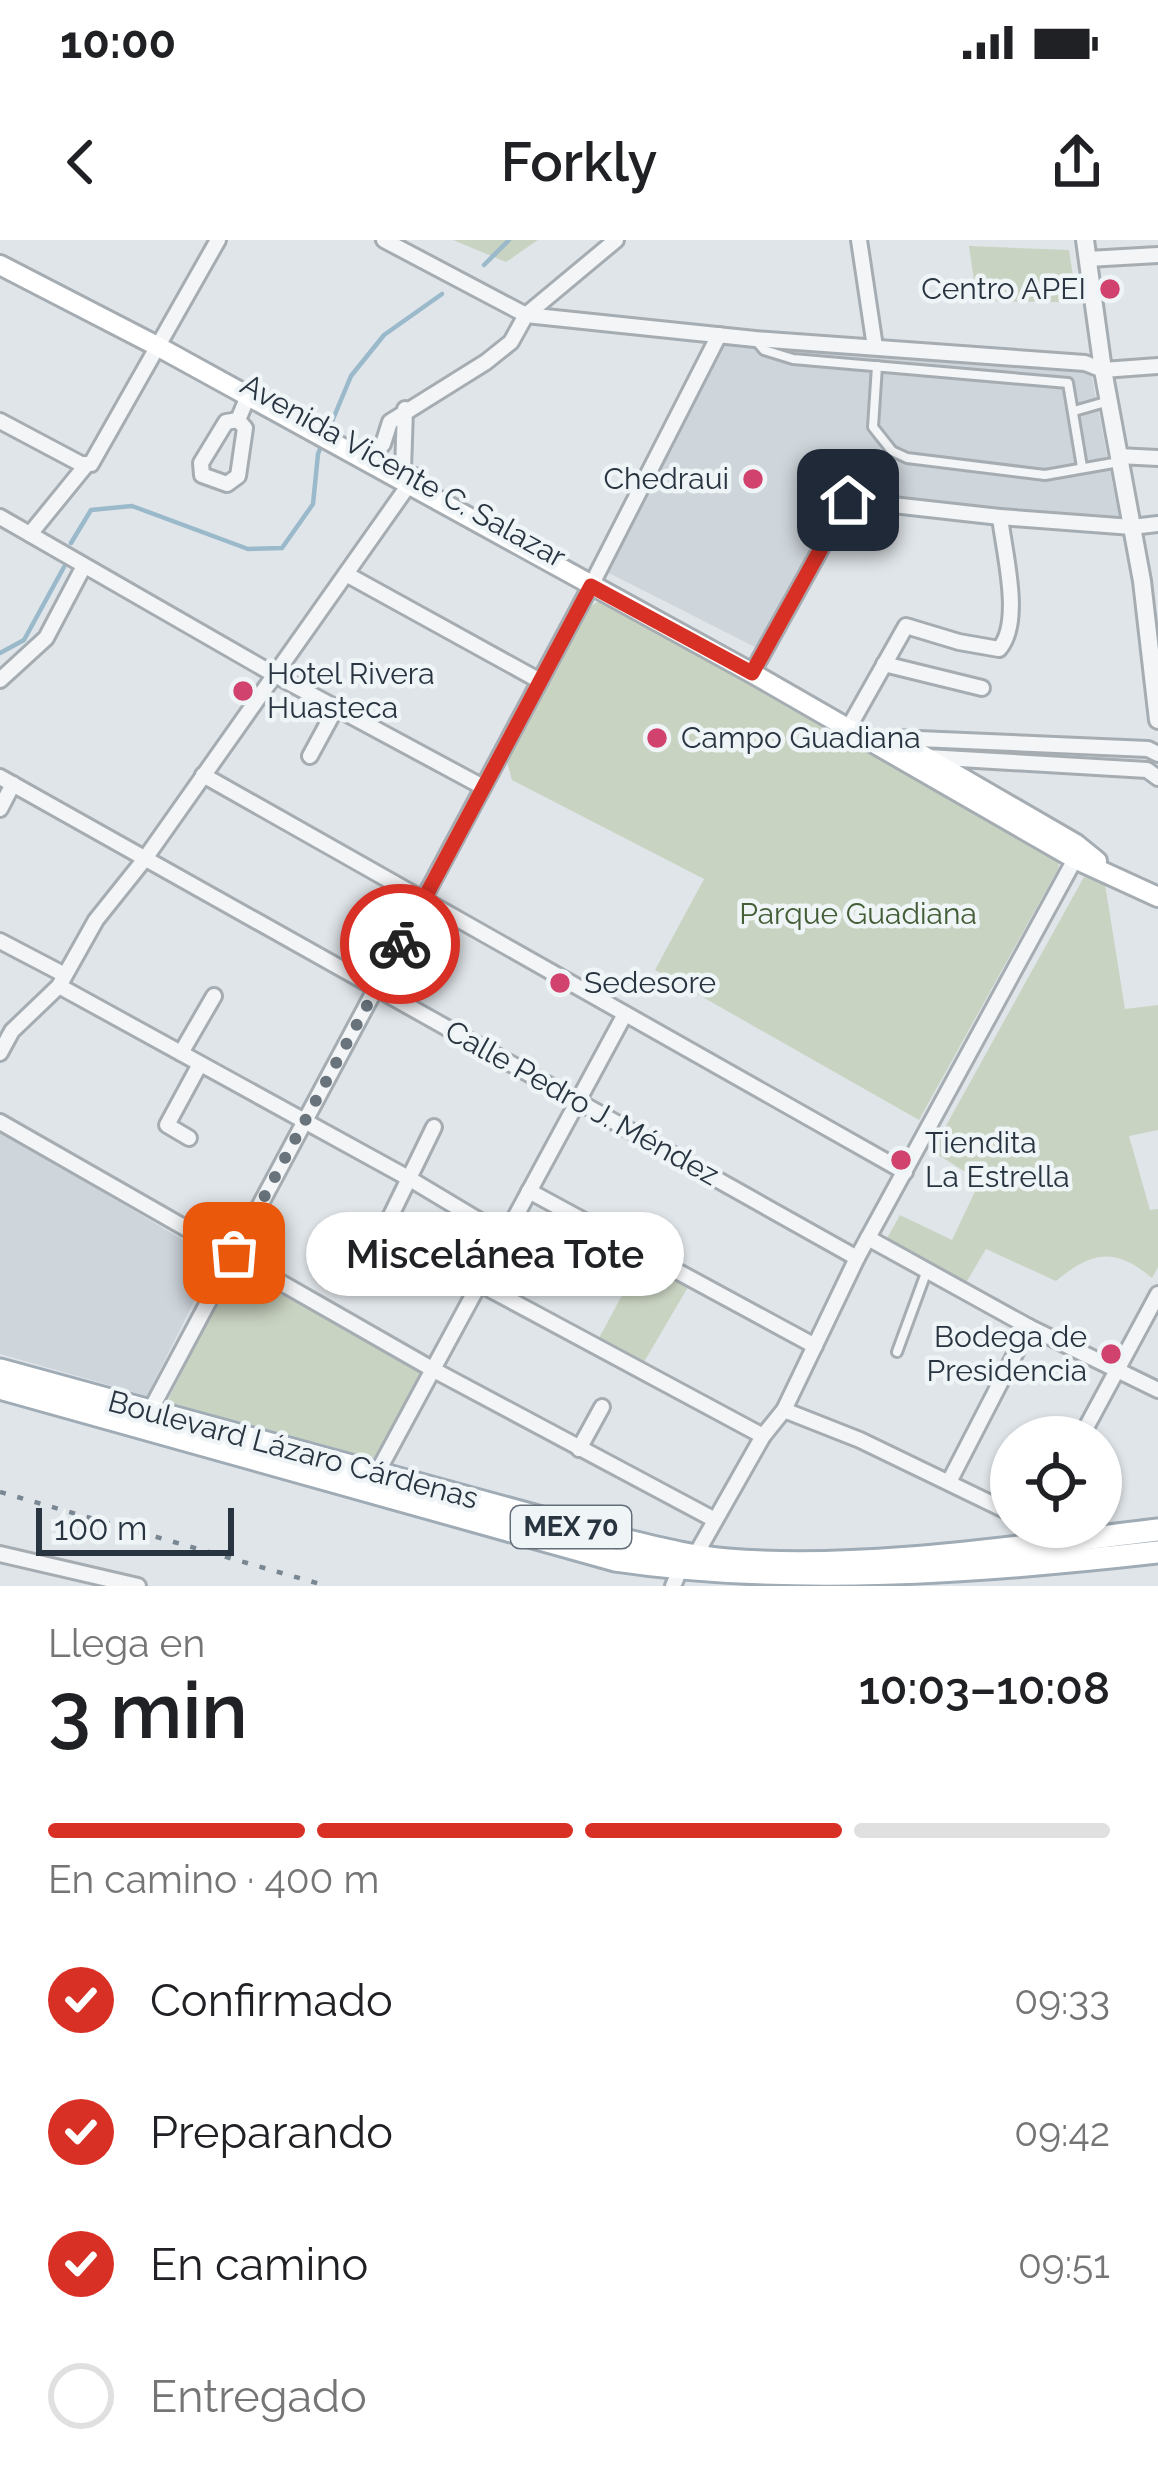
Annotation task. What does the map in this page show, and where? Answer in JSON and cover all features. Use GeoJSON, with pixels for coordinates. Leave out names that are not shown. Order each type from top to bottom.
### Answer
{"type":"FeatureCollection","features":[{"type":"Feature","properties":{"kind":"main road","name":"Avenida Vicente C. Salazar"},"geometry":{"type":"LineString","coordinates":[[0,250],[1076,851]]}},
{"type":"Feature","properties":{"kind":"main road","name":"Avenida Vicente C. Salazar"},"geometry":{"type":"LineString","coordinates":[[0,265],[159,342]]}},
{"type":"Feature","properties":{"kind":"main road","name":"Avenida Vicente C. Salazar"},"geometry":{"type":"LineString","coordinates":[[893,748],[926,757],[1115,876],[1158,896]]}},
{"type":"Feature","properties":{"kind":"main road","name":"Boulevard Lázaro Cárdenas"},"geometry":{"type":"LineString","coordinates":[[0,1370],[611,1538],[682,1571],[990,1540]]}},
{"type":"Feature","properties":{"kind":"main road","name":"Boulevard Lázaro Cárdenas"},"geometry":{"type":"LineString","coordinates":[[0,1388],[615,1560],[682,1571],[940,1578],[1158,1552]]}},
{"type":"Feature","properties":{"kind":"main road","name":"Boulevard Lázaro Cárdenas"},"geometry":{"type":"LineString","coordinates":[[1122,1531],[1158,1530]]}},
{"type":"Feature","properties":{"kind":"street"},"geometry":{"type":"LineString","coordinates":[[30,534],[91,464],[218,240]]}},
{"type":"Feature","properties":{"kind":"street"},"geometry":{"type":"LineString","coordinates":[[384,240],[526,315],[755,339],[1085,363],[1103,370],[1158,366]]}},
{"type":"Feature","properties":{"kind":"street"},"geometry":{"type":"LineString","coordinates":[[370,458],[383,443],[390,422],[511,342],[526,315],[616,240]]}},
{"type":"Feature","properties":{"kind":"street"},"geometry":{"type":"LineString","coordinates":[[859,240],[875,347]]}},
{"type":"Feature","properties":{"kind":"street"},"geometry":{"type":"LineString","coordinates":[[1158,255],[1086,249],[1118,459],[1150,582],[1158,720]]}},
{"type":"Feature","properties":{"kind":"street"},"geometry":{"type":"LineString","coordinates":[[150,1412],[719,335]]}},
{"type":"Feature","properties":{"kind":"street"},"geometry":{"type":"LineString","coordinates":[[238,420],[250,393]]}},
{"type":"Feature","properties":{"kind":"street"},"geometry":{"type":"LineString","coordinates":[[0,1053],[6,1028],[61,980],[96,920],[275,675],[409,477],[405,410]]}},
{"type":"Feature","properties":{"kind":"street"},"geometry":{"type":"LineString","coordinates":[[238,420],[245,428],[238,476],[227,484],[202,475],[201,463],[226,422],[238,420]]}},
{"type":"Feature","properties":{"kind":"street"},"geometry":{"type":"LineString","coordinates":[[0,421],[87,464]]}},
{"type":"Feature","properties":{"kind":"street"},"geometry":{"type":"LineString","coordinates":[[1118,459],[1158,458]]}},
{"type":"Feature","properties":{"kind":"street"},"geometry":{"type":"LineString","coordinates":[[755,668],[848,500],[1000,517],[1132,527],[1158,524]]}},
{"type":"Feature","properties":{"kind":"street"},"geometry":{"type":"LineString","coordinates":[[0,517],[275,675],[483,787]]}},
{"type":"Feature","properties":{"kind":"street"},"geometry":{"type":"LineString","coordinates":[[852,722],[906,626],[980,647],[999,649],[1009,638],[1011,607],[1000,517]]}},
{"type":"Feature","properties":{"kind":"street"},"geometry":{"type":"LineString","coordinates":[[0,680],[46,638],[84,566]]}},
{"type":"Feature","properties":{"kind":"street"},"geometry":{"type":"LineString","coordinates":[[346,574],[540,681]]}},
{"type":"Feature","properties":{"kind":"street"},"geometry":{"type":"LineString","coordinates":[[884,664],[982,688]]}},
{"type":"Feature","properties":{"kind":"street"},"geometry":{"type":"LineString","coordinates":[[310,756],[336,708]]}},
{"type":"Feature","properties":{"kind":"street"},"geometry":{"type":"LineString","coordinates":[[893,748],[1148,748],[1158,754]]}},
{"type":"Feature","properties":{"kind":"street"},"geometry":{"type":"LineString","coordinates":[[926,757],[1147,770],[1158,778]]}},
{"type":"Feature","properties":{"kind":"street"},"geometry":{"type":"LineString","coordinates":[[203,775],[905,1172]]}},
{"type":"Feature","properties":{"kind":"street"},"geometry":{"type":"LineString","coordinates":[[0,809],[7,781]]}},
{"type":"Feature","properties":{"kind":"street","name":"Calle Pedro J. Méndez"},"geometry":{"type":"LineString","coordinates":[[7,781],[856,1258]]}},
{"type":"Feature","properties":{"kind":"street"},"geometry":{"type":"LineString","coordinates":[[682,1571],[763,1436],[784,1411],[856,1258],[1076,851]]}},
{"type":"Feature","properties":{"kind":"street"},"geometry":{"type":"LineString","coordinates":[[0,941],[181,1053],[505,1236]]}},
{"type":"Feature","properties":{"kind":"street"},"geometry":{"type":"LineString","coordinates":[[181,1053],[214,996]]}},
{"type":"Feature","properties":{"kind":"street"},"geometry":{"type":"LineString","coordinates":[[377,1473],[625,1014]]}},
{"type":"Feature","properties":{"kind":"street"},"geometry":{"type":"LineString","coordinates":[[189,1138],[167,1125],[200,1064]]}},
{"type":"Feature","properties":{"kind":"street"},"geometry":{"type":"LineString","coordinates":[[0,1122],[433,1369],[715,1520]]}},
{"type":"Feature","properties":{"kind":"street"},"geometry":{"type":"LineString","coordinates":[[379,1240],[434,1127]]}},
{"type":"Feature","properties":{"kind":"street"},"geometry":{"type":"LineString","coordinates":[[530,1191],[815,1346]]}},
{"type":"Feature","properties":{"kind":"street"},"geometry":{"type":"LineString","coordinates":[[868,1238],[1029,1328],[1158,1390]]}},
{"type":"Feature","properties":{"kind":"street"},"geometry":{"type":"LineString","coordinates":[[480,1284],[763,1436]]}},
{"type":"Feature","properties":{"kind":"street"},"geometry":{"type":"LineString","coordinates":[[1093,1416],[1158,1294]]}},
{"type":"Feature","properties":{"kind":"street"},"geometry":{"type":"LineString","coordinates":[[950,1482],[1029,1328]]}},
{"type":"Feature","properties":{"kind":"street"},"geometry":{"type":"LineString","coordinates":[[579,1449],[602,1407]]}},
{"type":"Feature","properties":{"kind":"street"},"geometry":{"type":"LineString","coordinates":[[784,1411],[860,1440],[990,1502]]}},
{"type":"Feature","properties":{"kind":"street"},"geometry":{"type":"LineString","coordinates":[[0,1554],[138,1586]]}},
{"type":"Feature","properties":{"kind":"lane"},"geometry":{"type":"LineString","coordinates":[[755,339],[764,350],[794,358],[1068,383],[1082,467]]}},
{"type":"Feature","properties":{"kind":"lane"},"geometry":{"type":"LineString","coordinates":[[877,366],[873,427],[892,451],[907,458],[1045,475],[1118,459]]}},
{"type":"Feature","properties":{"kind":"lane"},"geometry":{"type":"LineString","coordinates":[[1074,411],[1110,401]]}},
{"type":"Feature","properties":{"kind":"lane"},"geometry":{"type":"LineString","coordinates":[[897,1352],[926,1273]]}},
{"type":"Feature","properties":{"kind":"shaded area"},"geometry":{"type":"Polygon","coordinates":[[[721,340],[1091,373],[1120,522],[842,495],[759,649],[605,571],[721,340]]]}},
{"type":"Feature","properties":{"kind":"shaded area"},"geometry":{"type":"Polygon","coordinates":[[[0,1131],[215,1259],[147,1396],[0,1354],[0,1131]]]}},
{"type":"Feature","properties":{"kind":"green space"},"geometry":{"type":"Polygon","coordinates":[[[453,240],[538,240],[506,262],[453,240]]]}},
{"type":"Feature","properties":{"kind":"green space"},"geometry":{"type":"Polygon","coordinates":[[[969,246],[1069,250],[1077,302],[977,301],[969,246]]]}},
{"type":"Feature","properties":{"kind":"green space","name":"Parque Guadiana"},"geometry":{"type":"Polygon","coordinates":[[[599,601],[1056,856],[1059,867],[919,1120],[655,970],[704,879],[512,780],[507,762],[588,608],[599,601]]]}},
{"type":"Feature","properties":{"kind":"green space"},"geometry":{"type":"Polygon","coordinates":[[[1084,877],[1105,884],[1125,1009],[1158,1005],[1158,1130],[1129,1136],[1150,1210],[1158,1209],[1158,1267],[1152,1278],[1126,1261],[1104,1257],[1081,1264],[1056,1281],[986,1249],[964,1286],[886,1240],[900,1215],[952,1240],[980,1181],[932,1151],[1084,877]]]}},
{"type":"Feature","properties":{"kind":"green space"},"geometry":{"type":"Polygon","coordinates":[[[643,1256],[691,1282],[641,1367],[597,1342],[643,1256]]]}},
{"type":"Feature","properties":{"kind":"green space"},"geometry":{"type":"Polygon","coordinates":[[[239,1267],[426,1372],[380,1460],[167,1402],[229,1277],[239,1267]]]}},
{"type":"Feature","properties":{"kind":"waterway"},"geometry":{"type":"LineString","coordinates":[[484,265],[509,240]]}},
{"type":"Feature","properties":{"kind":"waterway"},"geometry":{"type":"LineString","coordinates":[[328,431],[351,376],[384,335],[442,294]]}},
{"type":"Feature","properties":{"kind":"waterway"},"geometry":{"type":"LineString","coordinates":[[71,543],[91,510],[132,506],[248,549],[282,548],[313,504],[323,441]]}},
{"type":"Feature","properties":{"kind":"waterway"},"geometry":{"type":"LineString","coordinates":[[0,653],[24,640],[64,567]]}},
{"type":"Feature","properties":{"kind":"railway"},"geometry":{"type":"LineString","coordinates":[[0,1492],[327,1586]]}},
{"type":"Feature","properties":{"kind":"way so far"},"geometry":{"type":"LineString","coordinates":[[234,1253],[400,944]]}},
{"type":"Feature","properties":{"kind":"place","name":"Centro APEI"},"geometry":{"type":"Point","coordinates":[1110,289]}},
{"type":"Feature","properties":{"kind":"place","name":"Chedraui"},"geometry":{"type":"Point","coordinates":[753,479]}},
{"type":"Feature","properties":{"kind":"place","name":"Hotel Rivera Huasteca"},"geometry":{"type":"Point","coordinates":[243,691]}},
{"type":"Feature","properties":{"kind":"place","name":"Campo Guadiana"},"geometry":{"type":"Point","coordinates":[657,738]}},
{"type":"Feature","properties":{"kind":"place","name":"Sedesore"},"geometry":{"type":"Point","coordinates":[560,983]}},
{"type":"Feature","properties":{"kind":"place","name":"Tiendita La Estrella"},"geometry":{"type":"Point","coordinates":[901,1160]}},
{"type":"Feature","properties":{"kind":"place","name":"Miscelánea Tote"},"geometry":{"type":"Point","coordinates":[234,1253]}},
{"type":"Feature","properties":{"kind":"place","name":"Bodega de Presidencia"},"geometry":{"type":"Point","coordinates":[1111,1354]}},
{"type":"Feature","properties":{"kind":"route"},"geometry":{"type":"LineString","coordinates":[[400,944],[591,586],[752,673],[848,500]]}}]}
